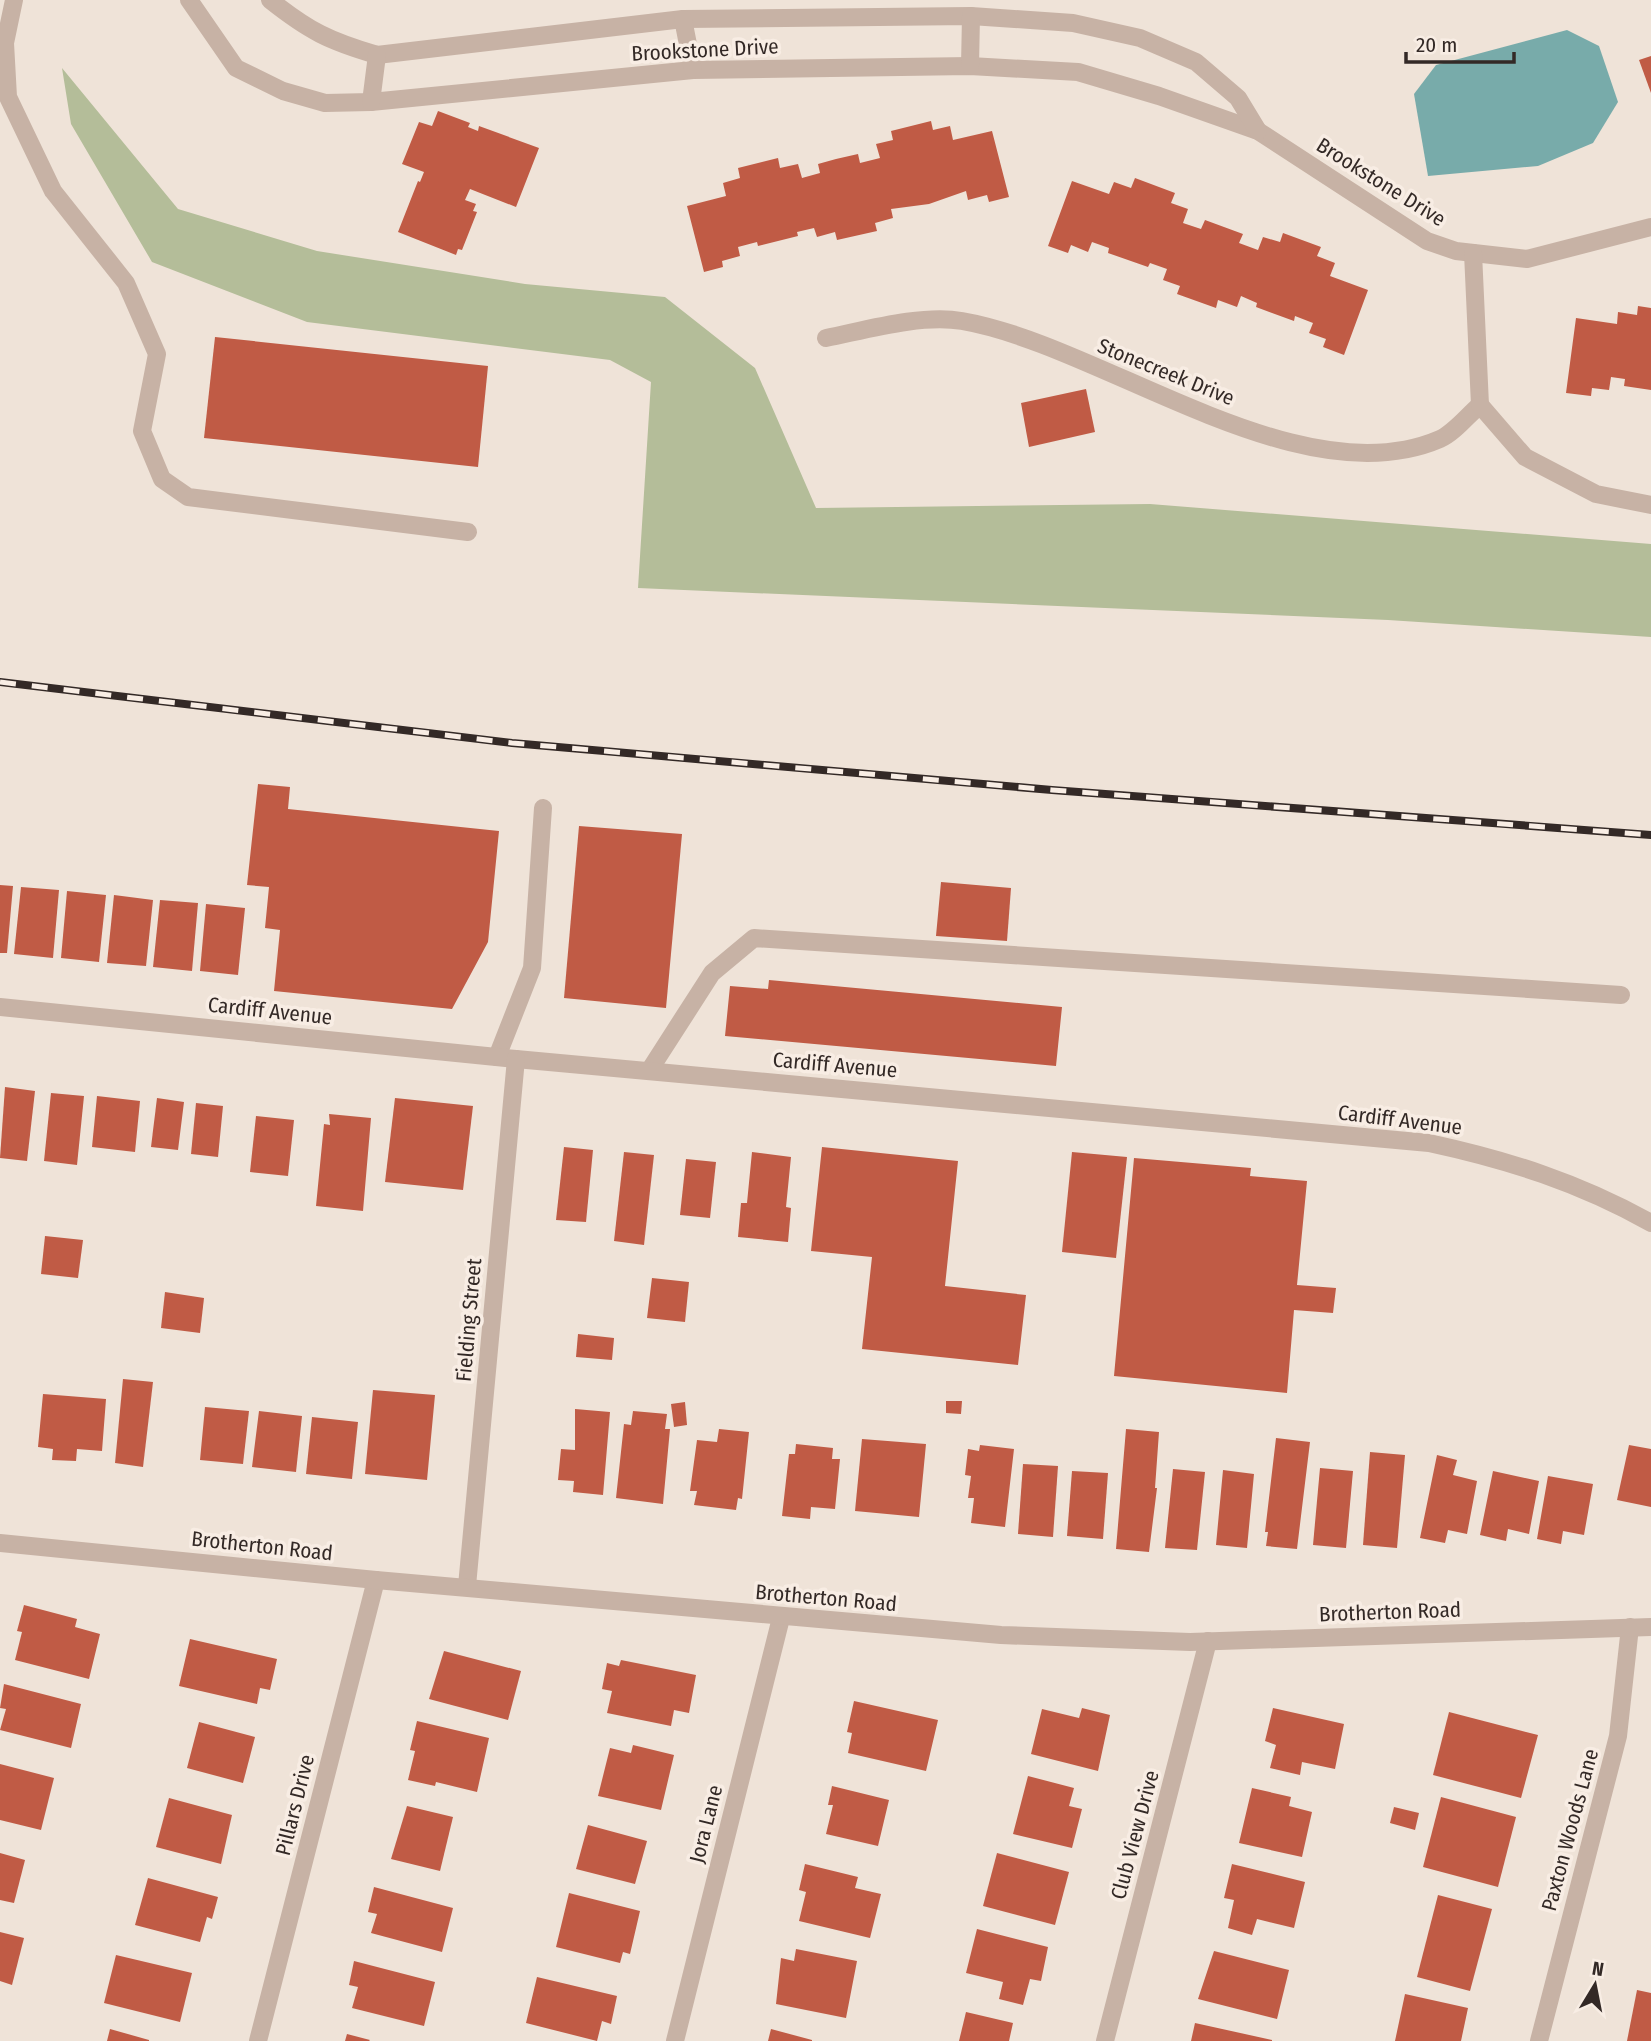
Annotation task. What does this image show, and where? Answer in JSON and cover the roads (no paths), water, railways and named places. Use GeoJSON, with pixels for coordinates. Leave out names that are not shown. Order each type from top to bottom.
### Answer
{"type":"FeatureCollection","features":[{"type":"Feature","properties":{"kind":"street"},"geometry":{"type":"LineString","coordinates":[[14,0],[5,43],[8,97],[53,191],[126,283],[157,354],[142,431],[162,479],[188,497],[468,532]]}},
{"type":"Feature","properties":{"kind":"street","name":"Brookstone Drive"},"geometry":{"type":"LineString","coordinates":[[189,0],[236,68],[283,91],[325,103],[371,102],[693,71],[970,66],[1078,72],[1159,96],[1258,131],[1427,241],[1473,253],[1527,259],[1651,227]]}},
{"type":"Feature","properties":{"kind":"street","name":"Brookstone Drive"},"geometry":{"type":"LineString","coordinates":[[271,0],[305,28],[332,42],[377,55],[682,19],[971,16],[1073,23],[1139,38],[1196,62],[1238,98],[1258,131]]}},
{"type":"Feature","properties":{"kind":"street"},"geometry":{"type":"LineString","coordinates":[[970,66],[971,16]]}},
{"type":"Feature","properties":{"kind":"street"},"geometry":{"type":"LineString","coordinates":[[682,19],[693,71]]}},
{"type":"Feature","properties":{"kind":"street"},"geometry":{"type":"LineString","coordinates":[[371,102],[377,55]]}},
{"type":"Feature","properties":{"kind":"street"},"geometry":{"type":"LineString","coordinates":[[1473,253],[1480,405],[1525,457],[1535,463],[1596,494],[1651,505]]}},
{"type":"Feature","properties":{"kind":"street","name":"Stonecreek Drive"},"geometry":{"type":"LineString","coordinates":[[826,338],[902,323],[958,321],[1009,331],[1261,435],[1331,450],[1388,453],[1442,439],[1480,405]]}},
{"type":"Feature","properties":{"kind":"street"},"geometry":{"type":"LineString","coordinates":[[497,1057],[532,968],[543,808]]}},
{"type":"Feature","properties":{"kind":"street"},"geometry":{"type":"LineString","coordinates":[[649,1071],[712,973],[754,938],[1621,995]]}},
{"type":"Feature","properties":{"kind":"street","name":"Cardiff Avenue"},"geometry":{"type":"LineString","coordinates":[[0,1007],[516,1059],[1429,1143],[1495,1157],[1560,1178],[1651,1223]]}},
{"type":"Feature","properties":{"kind":"street","name":"Fielding Street"},"geometry":{"type":"LineString","coordinates":[[467,1586],[516,1059]]}},
{"type":"Feature","properties":{"kind":"street","name":"Brotherton Road"},"geometry":{"type":"LineString","coordinates":[[0,1543],[781,1618],[1001,1635],[1208,1641],[1651,1627]]}},
{"type":"Feature","properties":{"kind":"street","name":"Pillars Drive"},"geometry":{"type":"LineString","coordinates":[[258,2041],[376,1580]]}},
{"type":"Feature","properties":{"kind":"street","name":"Jora Lane"},"geometry":{"type":"LineString","coordinates":[[675,2041],[781,1618]]}},
{"type":"Feature","properties":{"kind":"street","name":"Paxton Woods Lane"},"geometry":{"type":"LineString","coordinates":[[1539,2041],[1618,1736],[1630,1627]]}},
{"type":"Feature","properties":{"kind":"street","name":"Club View Drive"},"geometry":{"type":"LineString","coordinates":[[1105,2041],[1208,1641]]}},
{"type":"Feature","properties":{"kind":"water"},"geometry":{"type":"Polygon","coordinates":[[[1567,30],[1599,46],[1618,102],[1593,143],[1538,166],[1428,176],[1414,94],[1436,65],[1567,30]]]}},
{"type":"Feature","properties":{"kind":"railway"},"geometry":{"type":"LineString","coordinates":[[0,682],[512,743],[1052,790],[1651,835]]}}]}
